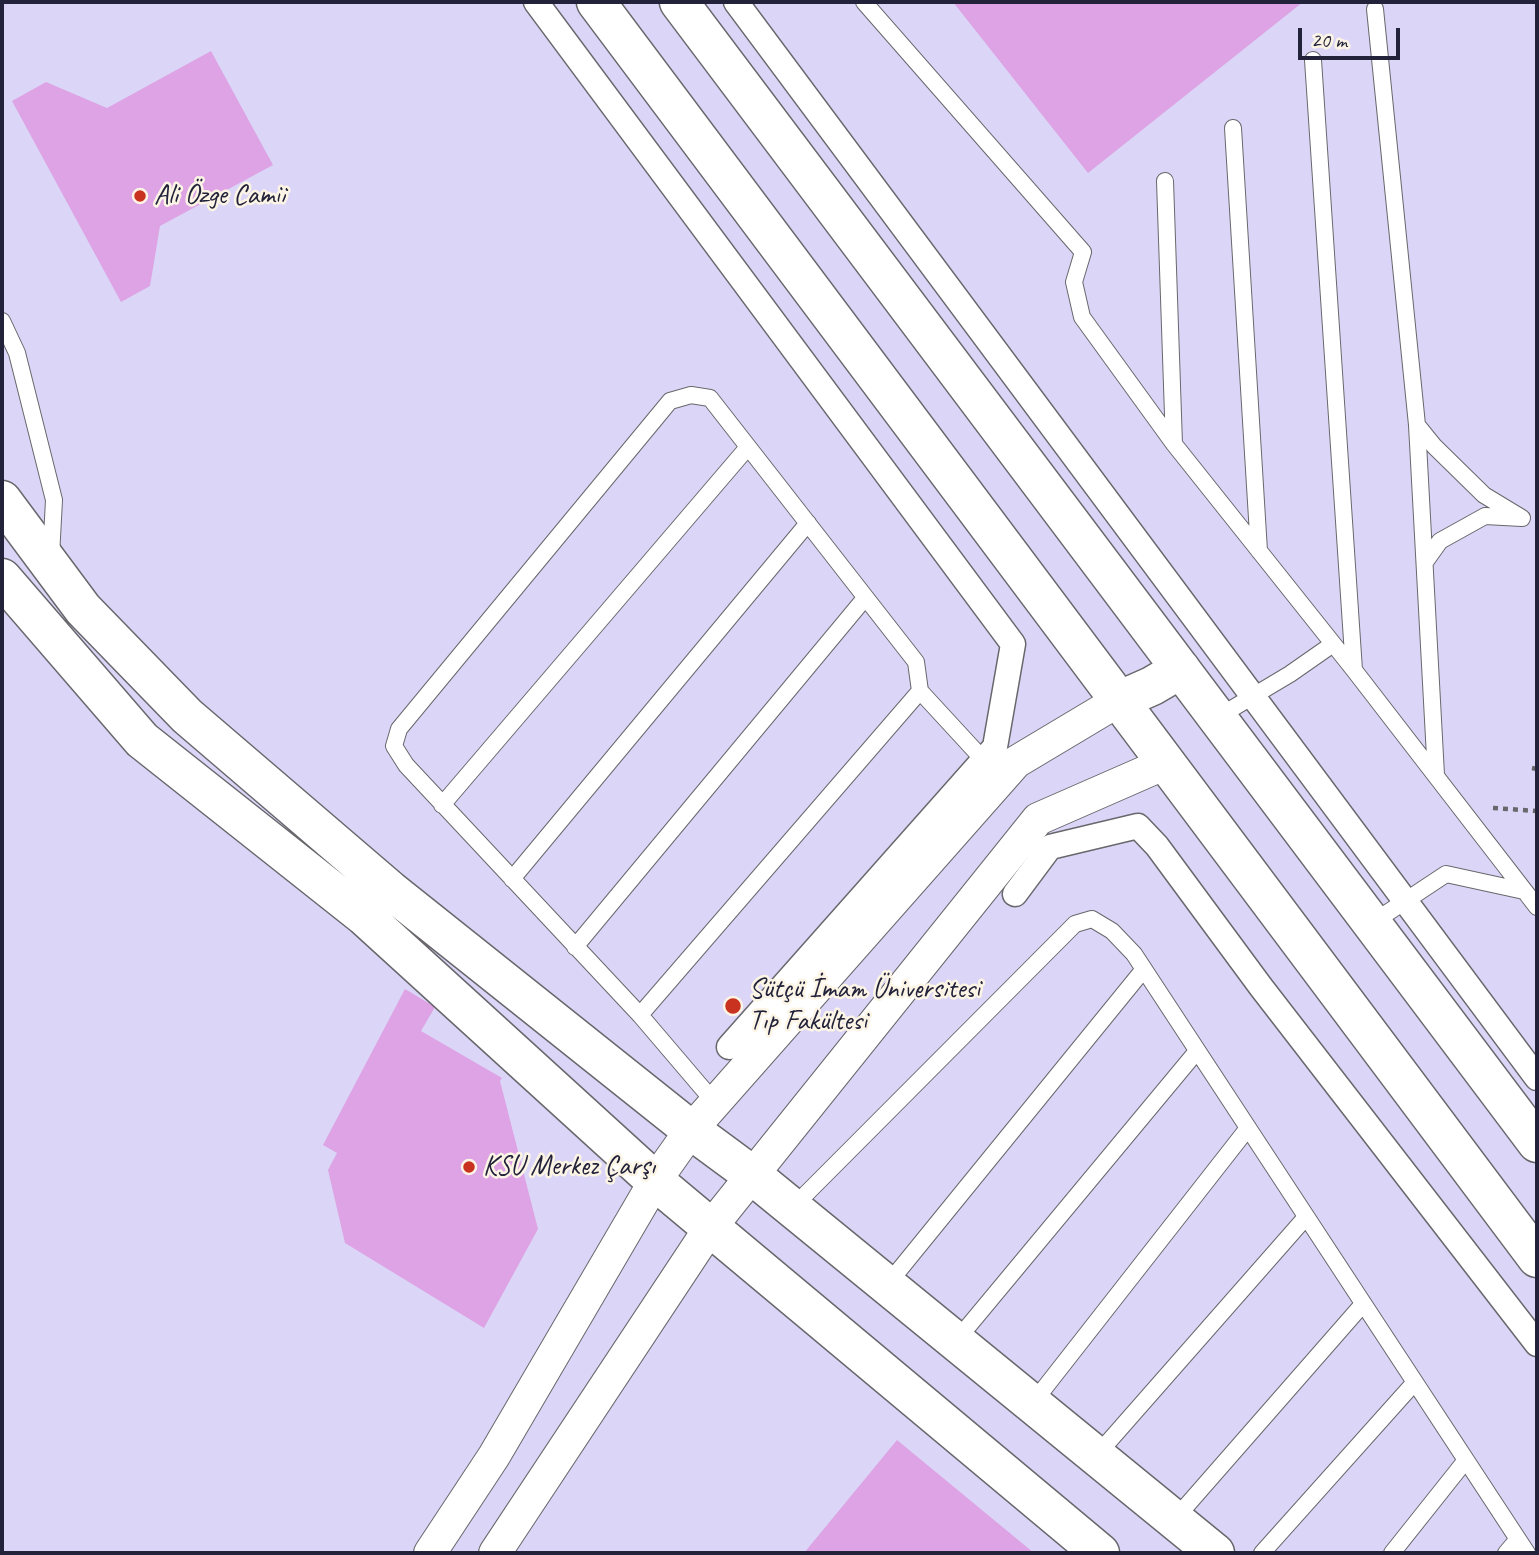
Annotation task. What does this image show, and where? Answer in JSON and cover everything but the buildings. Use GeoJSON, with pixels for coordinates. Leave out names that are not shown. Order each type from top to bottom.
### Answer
{"type":"FeatureCollection","features":[{"type":"Feature","properties":{"kind":"street"},"geometry":{"type":"LineString","coordinates":[[430,1553],[494,1456],[655,1181],[703,1117],[992,769],[1013,644],[536,2]]}},
{"type":"Feature","properties":{"kind":"street"},"geometry":{"type":"LineString","coordinates":[[596,2],[1537,1258]]}},
{"type":"Feature","properties":{"kind":"street"},"geometry":{"type":"LineString","coordinates":[[679,2],[1537,1143]]}},
{"type":"Feature","properties":{"kind":"street"},"geometry":{"type":"LineString","coordinates":[[736,2],[1537,1078]]}},
{"type":"Feature","properties":{"kind":"street"},"geometry":{"type":"LineString","coordinates":[[2,500],[83,609],[187,716],[390,890],[703,1117],[752,1175],[1215,1553]]}},
{"type":"Feature","properties":{"kind":"street"},"geometry":{"type":"LineString","coordinates":[[2,578],[142,740],[364,916],[655,1181],[1100,1553]]}},
{"type":"Feature","properties":{"kind":"street"},"geometry":{"type":"LineString","coordinates":[[729,1047],[992,769],[1016,762],[1118,701],[1181,669]]}},
{"type":"Feature","properties":{"kind":"street"},"geometry":{"type":"LineString","coordinates":[[495,1553],[710,1228],[1038,819],[1166,763]]}},
{"type":"Feature","properties":{"kind":"street"},"geometry":{"type":"LineString","coordinates":[[1015,894],[1051,846],[1138,827],[1157,846],[1261,987],[1537,1344]]}},
{"type":"Feature","properties":{"kind":"lane"},"geometry":{"type":"LineString","coordinates":[[864,2],[1083,252],[1074,282],[1082,317],[1174,444],[1354,670],[1537,907]]}},
{"type":"Feature","properties":{"kind":"lane"},"geometry":{"type":"LineString","coordinates":[[1375,9],[1417,425],[1436,775]]}},
{"type":"Feature","properties":{"kind":"lane"},"geometry":{"type":"LineString","coordinates":[[1313,60],[1354,670]]}},
{"type":"Feature","properties":{"kind":"lane"},"geometry":{"type":"LineString","coordinates":[[1233,128],[1259,551]]}},
{"type":"Feature","properties":{"kind":"lane"},"geometry":{"type":"LineString","coordinates":[[1165,181],[1174,444]]}},
{"type":"Feature","properties":{"kind":"lane"},"geometry":{"type":"LineString","coordinates":[[2,321],[17,353],[54,500],[50,565]]}},
{"type":"Feature","properties":{"kind":"lane"},"geometry":{"type":"LineString","coordinates":[[703,1117],[640,1015],[442,805],[406,765],[394,746],[399,729],[670,401],[691,395],[710,398],[916,662],[920,691],[992,769]]}},
{"type":"Feature","properties":{"kind":"lane"},"geometry":{"type":"LineString","coordinates":[[1417,425],[1434,446],[1484,495],[1529,519]]}},
{"type":"Feature","properties":{"kind":"lane"},"geometry":{"type":"LineString","coordinates":[[442,805],[748,447]]}},
{"type":"Feature","properties":{"kind":"lane"},"geometry":{"type":"LineString","coordinates":[[1425,562],[1440,541],[1485,516],[1529,519]]}},
{"type":"Feature","properties":{"kind":"lane"},"geometry":{"type":"LineString","coordinates":[[512,879],[807,523]]}},
{"type":"Feature","properties":{"kind":"lane"},"geometry":{"type":"LineString","coordinates":[[575,947],[865,598]]}},
{"type":"Feature","properties":{"kind":"lane"},"geometry":{"type":"LineString","coordinates":[[1218,718],[1333,644]]}},
{"type":"Feature","properties":{"kind":"lane"},"geometry":{"type":"LineString","coordinates":[[640,1015],[920,691]]}},
{"type":"Feature","properties":{"kind":"lane"},"geometry":{"type":"LineString","coordinates":[[1372,923],[1446,874],[1524,891]]}},
{"type":"Feature","properties":{"kind":"lane"},"geometry":{"type":"LineString","coordinates":[[792,1208],[1075,924],[1092,919],[1112,931],[1134,954],[1527,1553]]}},
{"type":"Feature","properties":{"kind":"lane"},"geometry":{"type":"LineString","coordinates":[[887,1285],[1144,970]]}},
{"type":"Feature","properties":{"kind":"lane"},"geometry":{"type":"LineString","coordinates":[[956,1341],[1197,1051]]}},
{"type":"Feature","properties":{"kind":"lane"},"geometry":{"type":"LineString","coordinates":[[1032,1404],[1248,1128]]}},
{"type":"Feature","properties":{"kind":"lane"},"geometry":{"type":"LineString","coordinates":[[1096,1456],[1306,1217]]}},
{"type":"Feature","properties":{"kind":"lane"},"geometry":{"type":"LineString","coordinates":[[1174,1520],[1363,1304]]}},
{"type":"Feature","properties":{"kind":"lane"},"geometry":{"type":"LineString","coordinates":[[1262,1553],[1415,1382]]}},
{"type":"Feature","properties":{"kind":"lane"},"geometry":{"type":"LineString","coordinates":[[1392,1553],[1466,1460]]}},
{"type":"Feature","properties":{"kind":"lane"},"geometry":{"type":"LineString","coordinates":[[1506,1553],[1518,1539]]}},
{"type":"Feature","properties":{"kind":"path"},"geometry":{"type":"LineString","coordinates":[[1457,806],[1537,811]]}},
{"type":"Feature","properties":{"kind":"shaded area"},"geometry":{"type":"Polygon","coordinates":[[[2,2],[1537,2],[1537,1553],[2,1553],[2,2]]]}},
{"type":"Feature","properties":{"kind":"place","name":"Ali Özge Camii"},"geometry":{"type":"Point","coordinates":[140,196]}},
{"type":"Feature","properties":{"kind":"place","name":"Sütçü İmam Üniversitesi Tıp Fakültesi"},"geometry":{"type":"Point","coordinates":[733,1006]}},
{"type":"Feature","properties":{"kind":"place","name":"KSU Merkez Çarşı"},"geometry":{"type":"Point","coordinates":[469,1167]}}]}
